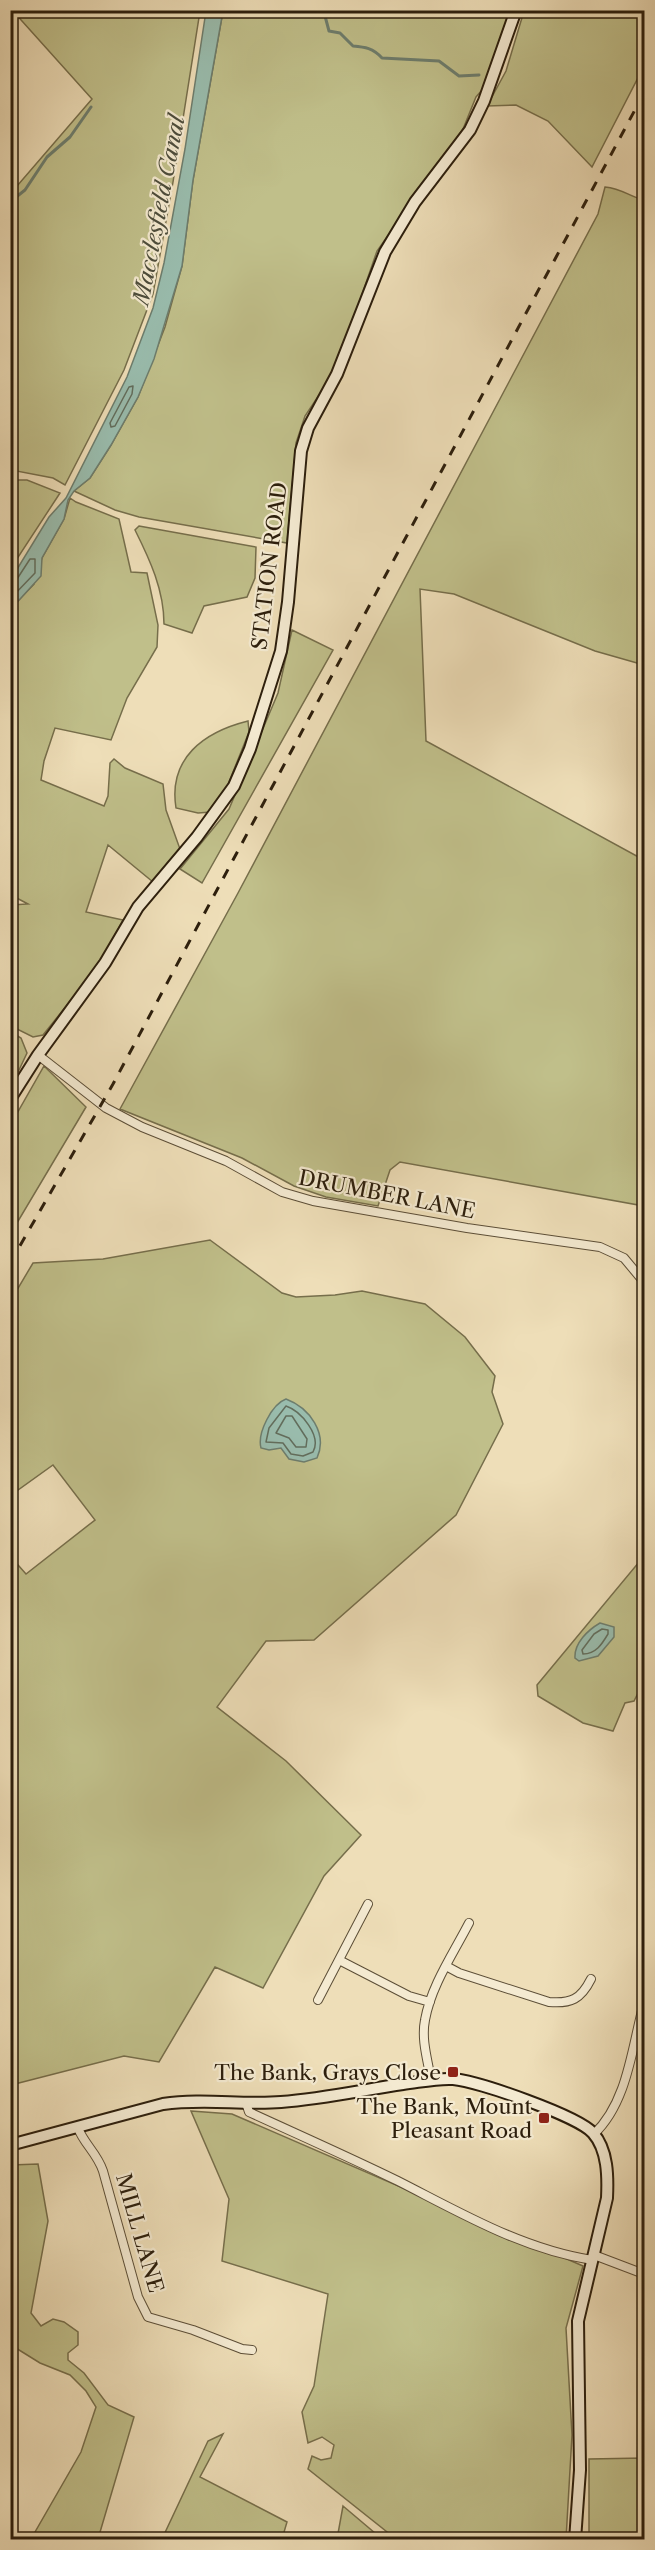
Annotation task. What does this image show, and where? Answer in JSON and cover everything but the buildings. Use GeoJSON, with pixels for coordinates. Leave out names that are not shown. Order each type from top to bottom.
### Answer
{"type":"FeatureCollection","features":[{"type":"Feature","properties":{"kind":"street","name":"STATION ROAD"},"geometry":{"type":"LineString","coordinates":[[10,1099],[38,1055],[105,963],[138,907],[197,837],[234,786],[250,749],[281,651],[288,602],[301,452],[308,428],[337,374],[393,236],[415,202],[470,130],[484,101],[516,10]]}},
{"type":"Feature","properties":{"kind":"street","name":"DRUMBER LANE"},"geometry":{"type":"LineString","coordinates":[[38,1055],[115,1113],[143,1128],[226,1161],[282,1192],[313,1201],[467,1228],[600,1247],[624,1258],[645,1282]]}},
{"type":"Feature","properties":{"kind":"street"},"geometry":{"type":"LineString","coordinates":[[318,2000],[368,1904]]}},
{"type":"Feature","properties":{"kind":"street"},"geometry":{"type":"LineString","coordinates":[[431,2080],[424,2022],[446,1966],[469,1923]]}},
{"type":"Feature","properties":{"kind":"street"},"geometry":{"type":"LineString","coordinates":[[339,1960],[409,1996],[430,2002]]}},
{"type":"Feature","properties":{"kind":"street"},"geometry":{"type":"LineString","coordinates":[[446,1966],[459,1973],[549,2002],[560,2003],[576,2000],[591,1979]]}},
{"type":"Feature","properties":{"kind":"street"},"geometry":{"type":"LineString","coordinates":[[594,2134],[610,2117],[618,2098],[645,2003]]}},
{"type":"Feature","properties":{"kind":"street"},"geometry":{"type":"LineString","coordinates":[[10,2145],[163,2104],[183,2101],[283,2102],[431,2080],[452,2079],[487,2086],[568,2116],[587,2127],[594,2134],[602,2149],[608,2184],[607,2198],[578,2322],[580,2470],[575,2540]]}},
{"type":"Feature","properties":{"kind":"street"},"geometry":{"type":"LineString","coordinates":[[246,2103],[249,2112],[354,2159],[519,2240],[569,2256],[593,2257],[645,2274]]}},
{"type":"Feature","properties":{"kind":"street","name":"MILL LANE"},"geometry":{"type":"LineString","coordinates":[[78,2128],[81,2137],[98,2156],[104,2171],[138,2297],[148,2318],[193,2330],[242,2349],[252,2350]]}},
{"type":"Feature","properties":{"kind":"shaded area"},"geometry":{"type":"Polygon","coordinates":[[[13,11],[200,11],[153,294],[124,370],[65,485],[53,478],[11,470],[11,193],[92,99],[13,11]]]}},
{"type":"Feature","properties":{"kind":"shaded area"},"geometry":{"type":"Polygon","coordinates":[[[223,11],[510,11],[483,89],[476,97],[463,129],[377,251],[350,329],[327,383],[305,416],[296,443],[287,543],[139,517],[115,510],[74,491],[90,478],[138,397],[165,327],[182,266],[193,180],[223,11]]]}},
{"type":"Feature","properties":{"kind":"shaded area"},"geometry":{"type":"Polygon","coordinates":[[[524,11],[644,11],[644,66],[592,167],[548,121],[516,105],[487,106],[506,71],[524,11]]]}},
{"type":"Feature","properties":{"kind":"shaded area"},"geometry":{"type":"Polygon","coordinates":[[[605,187],[644,200],[644,665],[595,651],[454,594],[420,589],[426,741],[644,860],[644,1206],[400,1162],[390,1170],[378,1206],[326,1197],[294,1186],[242,1158],[120,1109],[238,893],[598,214],[605,187]]]}},
{"type":"Feature","properties":{"kind":"shaded area"},"geometry":{"type":"Polygon","coordinates":[[[11,480],[27,480],[60,493],[11,568],[11,480]]]}},
{"type":"Feature","properties":{"kind":"shaded area"},"geometry":{"type":"Polygon","coordinates":[[[70,498],[119,519],[131,572],[147,573],[158,625],[157,647],[127,698],[111,740],[55,728],[44,761],[41,780],[104,806],[108,796],[110,763],[114,759],[125,768],[163,784],[166,810],[180,849],[153,882],[108,845],[86,912],[123,920],[96,969],[43,1035],[33,1037],[11,1026],[11,905],[28,904],[11,895],[10,609],[34,584],[42,558],[64,519],[70,498]]]}},
{"type":"Feature","properties":{"kind":"shaded area"},"geometry":{"type":"Polygon","coordinates":[[[139,526],[256,547],[255,578],[247,597],[204,606],[192,633],[164,624],[159,587],[135,530],[139,526]]]}},
{"type":"Feature","properties":{"kind":"shaded area"},"geometry":{"type":"Polygon","coordinates":[[[292,630],[333,650],[202,883],[180,869],[229,809],[278,693],[292,630]]]}},
{"type":"Feature","properties":{"kind":"shaded area"},"geometry":{"type":"Polygon","coordinates":[[[248,721],[249,732],[221,802],[211,812],[198,813],[176,808],[175,790],[178,775],[192,750],[217,732],[248,721]]]}},
{"type":"Feature","properties":{"kind":"shaded area"},"geometry":{"type":"Polygon","coordinates":[[[11,1032],[21,1038],[27,1053],[11,1087],[11,1032]]]}},
{"type":"Feature","properties":{"kind":"shaded area"},"geometry":{"type":"Polygon","coordinates":[[[44,1066],[86,1107],[11,1233],[11,1124],[44,1066]]]}},
{"type":"Feature","properties":{"kind":"shaded area"},"geometry":{"type":"Polygon","coordinates":[[[210,1240],[282,1293],[296,1297],[362,1291],[425,1304],[465,1337],[495,1376],[492,1392],[503,1424],[456,1515],[314,1640],[266,1641],[217,1707],[286,1761],[361,1835],[324,1876],[263,1988],[215,1967],[159,2062],[124,2056],[11,2085],[11,1557],[26,1574],[95,1520],[53,1465],[11,1495],[11,1300],[33,1263],[103,1259],[210,1240]]]}},
{"type":"Feature","properties":{"kind":"shaded area"},"geometry":{"type":"Polygon","coordinates":[[[644,1556],[644,1666],[639,1682],[642,1685],[634,1701],[625,1703],[613,1731],[583,1723],[538,1696],[537,1685],[644,1556]]]}},
{"type":"Feature","properties":{"kind":"shaded area"},"geometry":{"type":"Polygon","coordinates":[[[191,2111],[232,2114],[583,2266],[566,2328],[572,2435],[566,2539],[396,2539],[308,2469],[312,2456],[321,2460],[331,2458],[334,2445],[322,2437],[308,2443],[302,2412],[314,2386],[328,2294],[222,2261],[229,2199],[191,2111]]]}},
{"type":"Feature","properties":{"kind":"shaded area"},"geometry":{"type":"Polygon","coordinates":[[[38,2164],[48,2221],[31,2313],[41,2326],[53,2319],[64,2322],[78,2332],[78,2345],[68,2353],[68,2360],[84,2373],[108,2405],[134,2417],[98,2539],[31,2539],[81,2452],[96,2407],[86,2391],[70,2375],[40,2363],[11,2345],[11,2165],[38,2164]]]}},
{"type":"Feature","properties":{"kind":"shaded area"},"geometry":{"type":"Polygon","coordinates":[[[223,2434],[200,2477],[287,2522],[282,2539],[162,2539],[208,2441],[223,2434]]]}},
{"type":"Feature","properties":{"kind":"shaded area"},"geometry":{"type":"Polygon","coordinates":[[[644,2458],[644,2539],[589,2539],[589,2459],[644,2458]]]}},
{"type":"Feature","properties":{"kind":"shaded area"},"geometry":{"type":"Polygon","coordinates":[[[343,2506],[382,2539],[337,2539],[343,2506]]]}},
{"type":"Feature","properties":{"kind":"water"},"geometry":{"type":"Polygon","coordinates":[[[206,11],[223,11],[193,180],[182,266],[154,359],[138,397],[111,445],[90,478],[74,491],[68,500],[64,519],[42,558],[41,576],[11,609],[11,579],[49,517],[66,498],[127,377],[153,308],[164,263],[185,149],[206,11]]]}},
{"type":"Feature","properties":{"kind":"water"},"geometry":{"type":"Polygon","coordinates":[[[286,1399],[303,1409],[315,1423],[320,1440],[317,1458],[304,1462],[289,1459],[281,1448],[269,1450],[261,1448],[263,1427],[271,1413],[286,1399]]]}},
{"type":"Feature","properties":{"kind":"water"},"geometry":{"type":"Polygon","coordinates":[[[600,1623],[614,1627],[614,1637],[598,1656],[579,1661],[575,1658],[575,1652],[579,1642],[600,1623]]]}},
{"type":"Feature","properties":{"kind":"waterway"},"geometry":{"type":"LineString","coordinates":[[309,10],[314,14],[322,13],[325,16],[329,31],[340,33],[353,46],[369,49],[382,58],[439,61],[459,76],[479,75]]}},
{"type":"Feature","properties":{"kind":"waterway"},"geometry":{"type":"LineString","coordinates":[[10,202],[25,190],[47,157],[70,137],[91,107]]}},
{"type":"Feature","properties":{"kind":"railway"},"geometry":{"type":"LineString","coordinates":[[10,1263],[113,1084],[644,93]]}},
{"type":"Feature","properties":{"kind":"place","name":"The Bank, Grays Close"},"geometry":{"type":"Point","coordinates":[453,2072]}},
{"type":"Feature","properties":{"kind":"place","name":"The Bank, Mount Pleasant Road"},"geometry":{"type":"Point","coordinates":[544,2118]}},
{"type":"Feature","properties":{"kind":"water label","name":"Macclesfield Canal"},"geometry":{"type":"Point","coordinates":[159,210]}}]}
